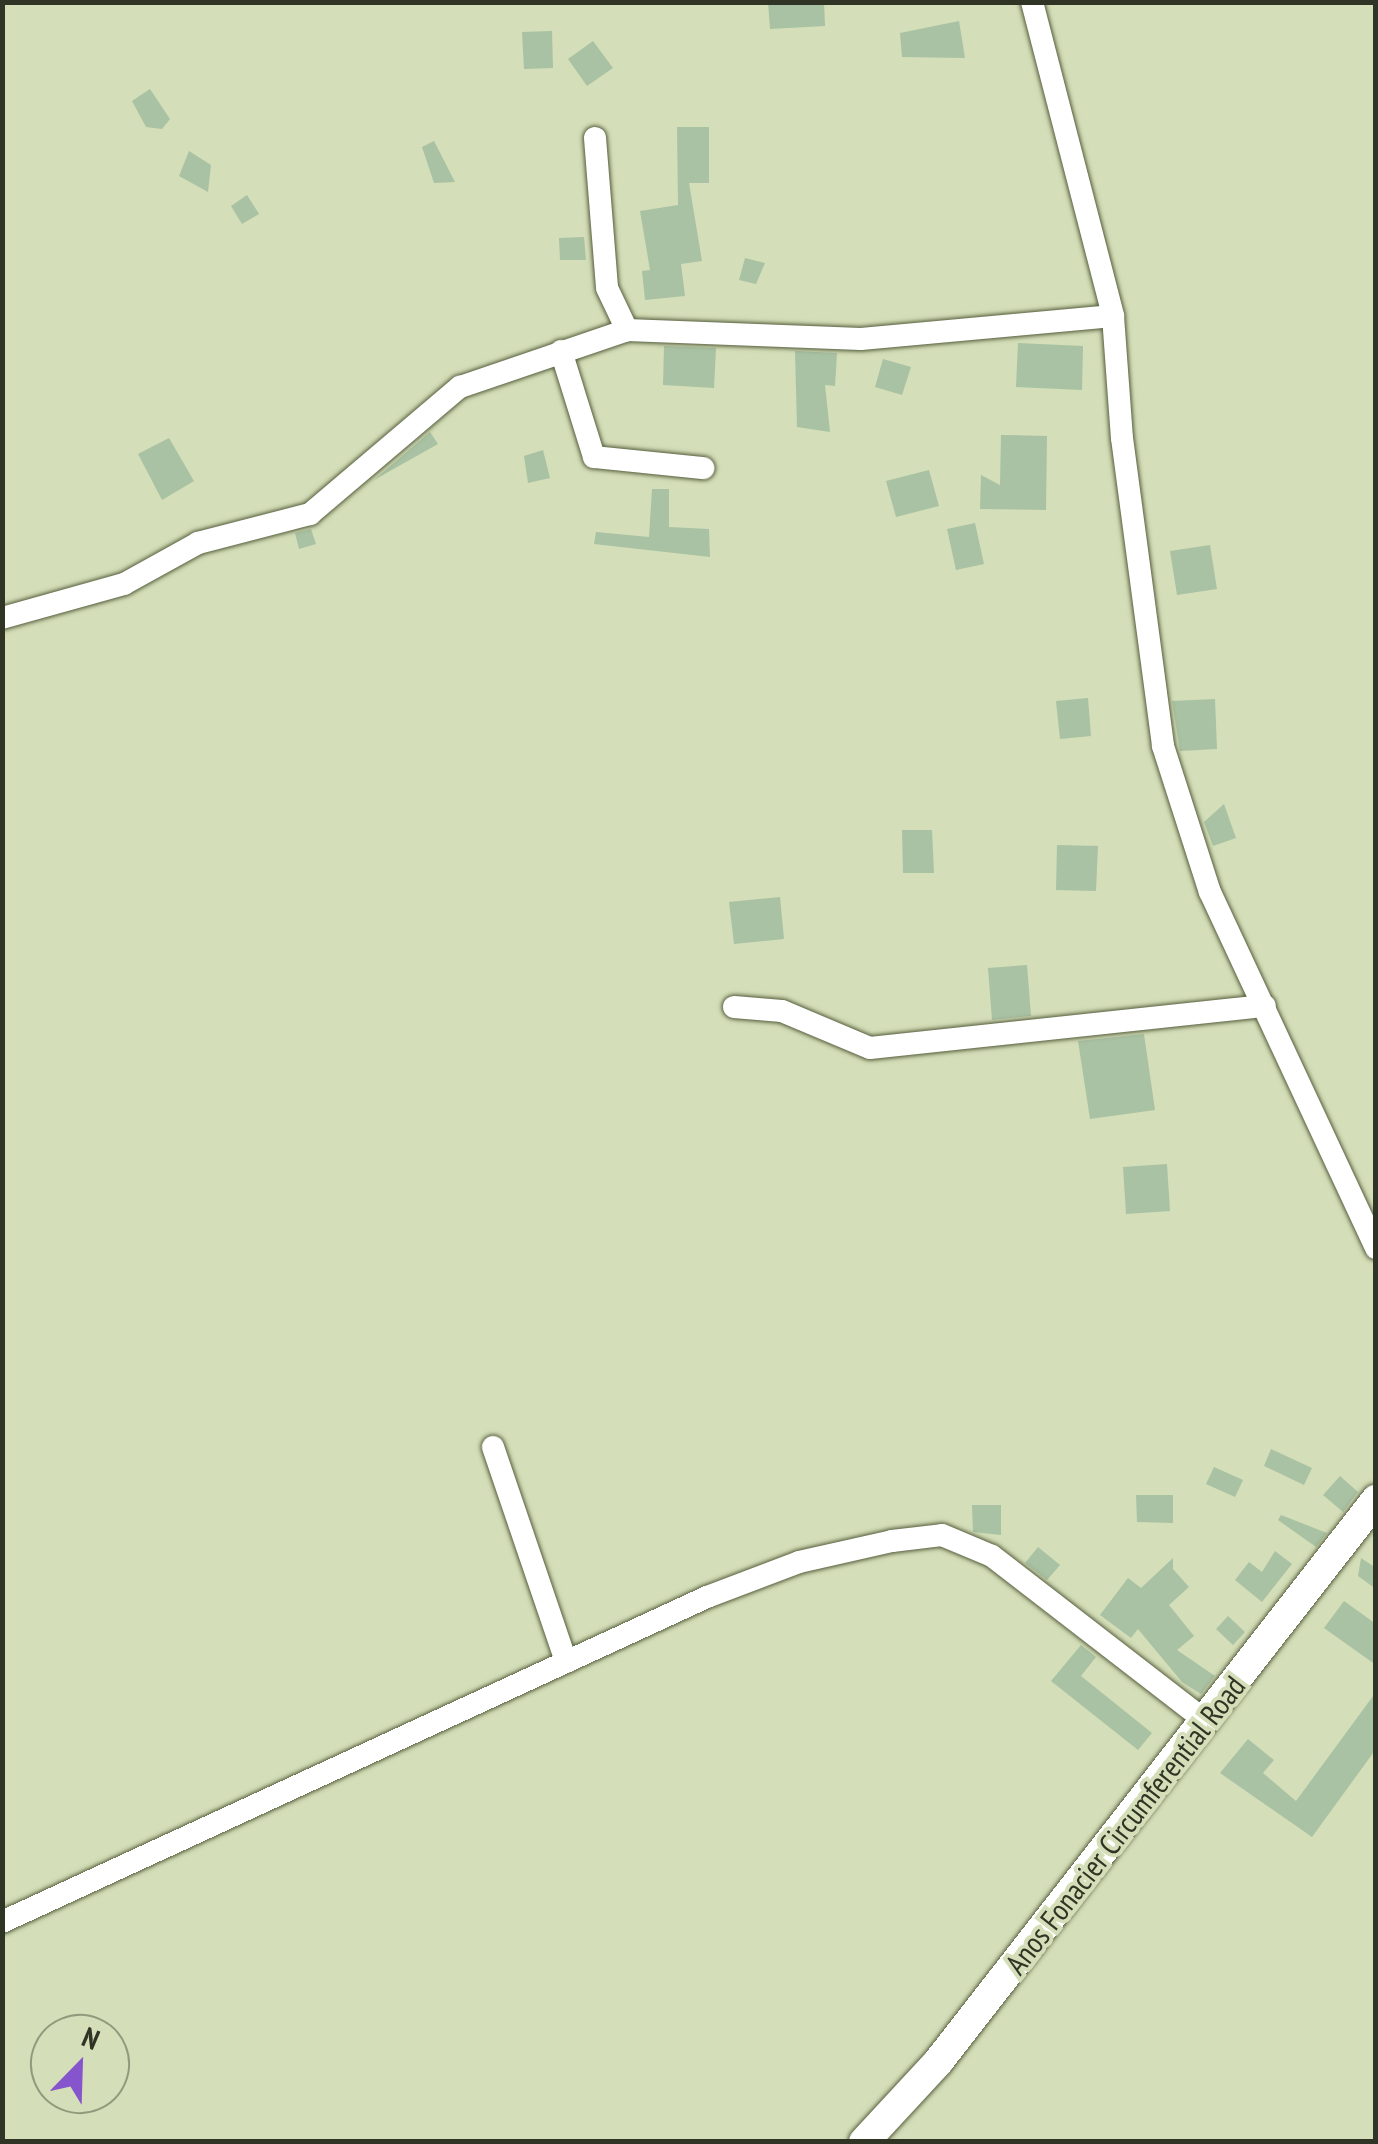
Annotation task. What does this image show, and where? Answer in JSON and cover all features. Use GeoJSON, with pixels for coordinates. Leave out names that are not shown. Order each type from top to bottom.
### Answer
{"type":"FeatureCollection","features":[{"type":"Feature","properties":{"kind":"main road","name":"Anos Fonacier Circumferential Road"},"geometry":{"type":"LineString","coordinates":[[864,2142],[938,2062],[1207,1722],[1376,1500]]}},
{"type":"Feature","properties":{"kind":"street"},"geometry":{"type":"LineString","coordinates":[[1032,2],[1113,316],[1122,438],[1162,746],[1210,892],[1376,1248]]}},
{"type":"Feature","properties":{"kind":"street"},"geometry":{"type":"LineString","coordinates":[[595,138],[607,288],[627,330]]}},
{"type":"Feature","properties":{"kind":"street"},"geometry":{"type":"LineString","coordinates":[[2,618],[124,584],[198,544],[310,514],[460,387],[627,330],[862,339],[1113,316]]}},
{"type":"Feature","properties":{"kind":"street"},"geometry":{"type":"LineString","coordinates":[[561,351],[594,456],[703,468]]}},
{"type":"Feature","properties":{"kind":"street"},"geometry":{"type":"LineString","coordinates":[[734,1007],[782,1011],[870,1048],[1266,1006]]}},
{"type":"Feature","properties":{"kind":"street"},"geometry":{"type":"LineString","coordinates":[[493,1447],[566,1662]]}},
{"type":"Feature","properties":{"kind":"street"},"geometry":{"type":"LineString","coordinates":[[2,1922],[566,1662],[799,1562],[942,1535],[992,1556],[1207,1722]]}},
{"type":"Feature","properties":{"kind":"building"},"geometry":{"type":"Polygon","coordinates":[[[768,2],[824,2],[825,26],[770,29],[768,2]]]}},
{"type":"Feature","properties":{"kind":"building"},"geometry":{"type":"Polygon","coordinates":[[[959,21],[965,58],[902,57],[900,33],[959,21]]]}},
{"type":"Feature","properties":{"kind":"building"},"geometry":{"type":"Polygon","coordinates":[[[552,31],[553,68],[524,69],[522,32],[552,31]]]}},
{"type":"Feature","properties":{"kind":"building"},"geometry":{"type":"Polygon","coordinates":[[[593,41],[613,68],[587,86],[568,59],[593,41]]]}},
{"type":"Feature","properties":{"kind":"building"},"geometry":{"type":"Polygon","coordinates":[[[150,89],[170,119],[162,129],[146,127],[132,101],[150,89]]]}},
{"type":"Feature","properties":{"kind":"building"},"geometry":{"type":"Polygon","coordinates":[[[677,127],[709,127],[709,183],[689,183],[702,261],[681,264],[685,296],[645,300],[642,271],[650,270],[640,211],[678,205],[677,127]]]}},
{"type":"Feature","properties":{"kind":"building"},"geometry":{"type":"Polygon","coordinates":[[[434,141],[455,182],[434,183],[422,147],[434,141]]]}},
{"type":"Feature","properties":{"kind":"building"},"geometry":{"type":"Polygon","coordinates":[[[189,151],[211,165],[208,192],[179,176],[189,151]]]}},
{"type":"Feature","properties":{"kind":"building"},"geometry":{"type":"Polygon","coordinates":[[[247,195],[259,214],[242,224],[231,206],[247,195]]]}},
{"type":"Feature","properties":{"kind":"building"},"geometry":{"type":"Polygon","coordinates":[[[584,237],[586,260],[560,260],[559,238],[584,237]]]}},
{"type":"Feature","properties":{"kind":"building"},"geometry":{"type":"Polygon","coordinates":[[[745,258],[765,263],[756,284],[739,280],[745,258]]]}},
{"type":"Feature","properties":{"kind":"building"},"geometry":{"type":"Polygon","coordinates":[[[1018,343],[1083,346],[1082,390],[1016,387],[1018,343]]]}},
{"type":"Feature","properties":{"kind":"building"},"geometry":{"type":"Polygon","coordinates":[[[664,346],[716,348],[714,388],[663,385],[664,346]]]}},
{"type":"Feature","properties":{"kind":"building"},"geometry":{"type":"Polygon","coordinates":[[[795,351],[837,353],[835,386],[825,385],[830,432],[797,427],[795,351]]]}},
{"type":"Feature","properties":{"kind":"building"},"geometry":{"type":"Polygon","coordinates":[[[883,359],[911,367],[902,395],[875,387],[883,359]]]}},
{"type":"Feature","properties":{"kind":"building"},"geometry":{"type":"Polygon","coordinates":[[[430,432],[438,444],[374,480],[430,432]]]}},
{"type":"Feature","properties":{"kind":"building"},"geometry":{"type":"Polygon","coordinates":[[[1001,435],[1047,436],[1046,510],[980,509],[981,475],[1000,485],[1001,435]]]}},
{"type":"Feature","properties":{"kind":"building"},"geometry":{"type":"Polygon","coordinates":[[[169,438],[194,481],[162,500],[138,454],[169,438]]]}},
{"type":"Feature","properties":{"kind":"building"},"geometry":{"type":"Polygon","coordinates":[[[543,450],[550,478],[528,483],[524,456],[543,450]]]}},
{"type":"Feature","properties":{"kind":"building"},"geometry":{"type":"Polygon","coordinates":[[[929,470],[939,506],[896,517],[886,481],[929,470]]]}},
{"type":"Feature","properties":{"kind":"building"},"geometry":{"type":"Polygon","coordinates":[[[652,489],[669,489],[669,527],[709,529],[710,557],[594,544],[596,532],[649,537],[652,489]]]}},
{"type":"Feature","properties":{"kind":"building"},"geometry":{"type":"Polygon","coordinates":[[[975,523],[984,564],[956,570],[947,529],[975,523]]]}},
{"type":"Feature","properties":{"kind":"building"},"geometry":{"type":"Polygon","coordinates":[[[311,529],[316,544],[299,549],[295,533],[311,529]]]}},
{"type":"Feature","properties":{"kind":"building"},"geometry":{"type":"Polygon","coordinates":[[[1210,545],[1217,589],[1177,595],[1170,551],[1210,545]]]}},
{"type":"Feature","properties":{"kind":"building"},"geometry":{"type":"Polygon","coordinates":[[[1088,698],[1091,736],[1060,739],[1056,701],[1088,698]]]}},
{"type":"Feature","properties":{"kind":"building"},"geometry":{"type":"Polygon","coordinates":[[[1215,699],[1217,749],[1180,751],[1172,701],[1215,699]]]}},
{"type":"Feature","properties":{"kind":"building"},"geometry":{"type":"Polygon","coordinates":[[[1224,804],[1236,838],[1213,846],[1204,822],[1224,804]]]}},
{"type":"Feature","properties":{"kind":"building"},"geometry":{"type":"Polygon","coordinates":[[[902,830],[932,830],[934,873],[903,873],[902,830]]]}},
{"type":"Feature","properties":{"kind":"building"},"geometry":{"type":"Polygon","coordinates":[[[1057,845],[1098,846],[1096,891],[1056,890],[1057,845]]]}},
{"type":"Feature","properties":{"kind":"building"},"geometry":{"type":"Polygon","coordinates":[[[780,897],[784,939],[734,944],[729,902],[780,897]]]}},
{"type":"Feature","properties":{"kind":"building"},"geometry":{"type":"Polygon","coordinates":[[[1027,965],[1031,1016],[992,1020],[988,968],[1027,965]]]}},
{"type":"Feature","properties":{"kind":"building"},"geometry":{"type":"Polygon","coordinates":[[[1144,1034],[1155,1110],[1090,1119],[1078,1041],[1144,1034]]]}},
{"type":"Feature","properties":{"kind":"building"},"geometry":{"type":"Polygon","coordinates":[[[1167,1164],[1170,1211],[1126,1214],[1123,1167],[1167,1164]]]}},
{"type":"Feature","properties":{"kind":"building"},"geometry":{"type":"Polygon","coordinates":[[[1271,1449],[1312,1468],[1304,1485],[1264,1466],[1271,1449]]]}},
{"type":"Feature","properties":{"kind":"building"},"geometry":{"type":"Polygon","coordinates":[[[1214,1467],[1243,1480],[1235,1497],[1206,1484],[1214,1467]]]}},
{"type":"Feature","properties":{"kind":"building"},"geometry":{"type":"Polygon","coordinates":[[[1340,1476],[1358,1492],[1343,1512],[1323,1495],[1340,1476]]]}},
{"type":"Feature","properties":{"kind":"building"},"geometry":{"type":"Polygon","coordinates":[[[1136,1495],[1173,1495],[1173,1523],[1137,1522],[1136,1495]]]}},
{"type":"Feature","properties":{"kind":"building"},"geometry":{"type":"Polygon","coordinates":[[[972,1505],[1001,1505],[1001,1535],[973,1532],[972,1505]]]}},
{"type":"Feature","properties":{"kind":"building"},"geometry":{"type":"Polygon","coordinates":[[[1281,1515],[1327,1533],[1316,1547],[1278,1520],[1281,1515]]]}},
{"type":"Feature","properties":{"kind":"building"},"geometry":{"type":"Polygon","coordinates":[[[1038,1547],[1060,1565],[1047,1580],[1025,1563],[1038,1547]]]}},
{"type":"Feature","properties":{"kind":"building"},"geometry":{"type":"Polygon","coordinates":[[[1275,1551],[1292,1564],[1262,1602],[1235,1580],[1249,1562],[1262,1572],[1275,1551]]]}},
{"type":"Feature","properties":{"kind":"building"},"geometry":{"type":"Polygon","coordinates":[[[1173,1558],[1173,1569],[1189,1587],[1169,1605],[1194,1636],[1177,1650],[1215,1676],[1201,1694],[1182,1682],[1138,1629],[1131,1638],[1100,1615],[1128,1578],[1141,1588],[1173,1558]]]}},
{"type":"Feature","properties":{"kind":"building"},"geometry":{"type":"Polygon","coordinates":[[[1361,1558],[1376,1568],[1376,1589],[1358,1576],[1361,1558]]]}},
{"type":"Feature","properties":{"kind":"building"},"geometry":{"type":"Polygon","coordinates":[[[1344,1601],[1376,1624],[1376,1665],[1324,1628],[1344,1601]]]}},
{"type":"Feature","properties":{"kind":"building"},"geometry":{"type":"Polygon","coordinates":[[[1228,1616],[1245,1632],[1233,1645],[1216,1629],[1228,1616]]]}},
{"type":"Feature","properties":{"kind":"building"},"geometry":{"type":"Polygon","coordinates":[[[1081,1645],[1096,1657],[1081,1676],[1152,1733],[1138,1750],[1051,1681],[1081,1645]]]}},
{"type":"Feature","properties":{"kind":"building"},"geometry":{"type":"Polygon","coordinates":[[[1376,1692],[1376,1749],[1312,1837],[1220,1773],[1248,1739],[1274,1760],[1263,1773],[1296,1801],[1376,1692]]]}}]}
